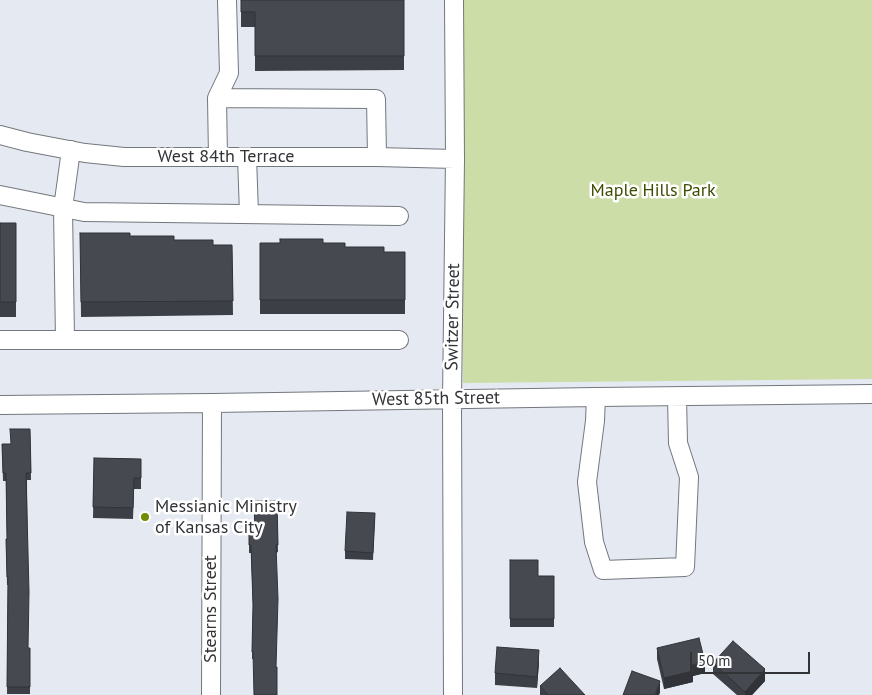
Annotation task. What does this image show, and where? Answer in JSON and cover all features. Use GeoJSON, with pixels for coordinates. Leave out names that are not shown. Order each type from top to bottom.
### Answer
{"type":"FeatureCollection","features":[{"type":"Feature","properties":{"kind":"street"},"geometry":{"type":"LineString","coordinates":[[218,157],[217,98],[229,73],[227,0]]}},
{"type":"Feature","properties":{"kind":"street","name":"Switzer Street"},"geometry":{"type":"LineString","coordinates":[[453,695],[454,0]]}},
{"type":"Feature","properties":{"kind":"street"},"geometry":{"type":"LineString","coordinates":[[217,98],[376,99],[377,157]]}},
{"type":"Feature","properties":{"kind":"street","name":"West 84th Terrace"},"geometry":{"type":"LineString","coordinates":[[0,135],[70,150],[124,157],[377,157],[455,159]]}},
{"type":"Feature","properties":{"kind":"street"},"geometry":{"type":"LineString","coordinates":[[65,340],[63,208],[70,150]]}},
{"type":"Feature","properties":{"kind":"street"},"geometry":{"type":"LineString","coordinates":[[247,157],[249,214]]}},
{"type":"Feature","properties":{"kind":"street"},"geometry":{"type":"LineString","coordinates":[[0,195],[84,212],[399,216]]}},
{"type":"Feature","properties":{"kind":"street"},"geometry":{"type":"LineString","coordinates":[[0,340],[399,340]]}},
{"type":"Feature","properties":{"kind":"street","name":"West 85th Street"},"geometry":{"type":"LineString","coordinates":[[0,405],[872,394]]}},
{"type":"Feature","properties":{"kind":"street"},"geometry":{"type":"LineString","coordinates":[[596,397],[595,421],[587,482],[594,542],[604,570],[685,567],[689,477],[678,443],[677,396]]}},
{"type":"Feature","properties":{"kind":"street","name":"Stearns Street"},"geometry":{"type":"LineString","coordinates":[[211,695],[212,403]]}},
{"type":"Feature","properties":{"kind":"green space","name":"Maple Hills Park"},"geometry":{"type":"Polygon","coordinates":[[[461,0],[872,0],[872,379],[463,383],[461,0]]]}},
{"type":"Feature","properties":{"kind":"building"},"geometry":{"type":"Polygon","coordinates":[[[241,0],[404,0],[404,56],[255,56],[255,12],[241,12],[241,0]]]}},
{"type":"Feature","properties":{"kind":"building"},"geometry":{"type":"Polygon","coordinates":[[[0,223],[16,223],[16,302],[0,302],[0,223]]]}},
{"type":"Feature","properties":{"kind":"building"},"geometry":{"type":"Polygon","coordinates":[[[80,233],[130,233],[130,236],[174,236],[174,240],[213,240],[213,245],[232,245],[233,301],[81,302],[80,233]]]}},
{"type":"Feature","properties":{"kind":"building"},"geometry":{"type":"Polygon","coordinates":[[[280,239],[323,239],[323,243],[345,243],[345,247],[384,247],[384,252],[405,252],[405,300],[260,300],[260,243],[280,243],[280,239]]]}},
{"type":"Feature","properties":{"kind":"building"},"geometry":{"type":"Polygon","coordinates":[[[10,429],[30,429],[31,473],[26,473],[30,687],[7,687],[8,577],[6,473],[3,473],[2,444],[11,444],[10,429]]]}},
{"type":"Feature","properties":{"kind":"building"},"geometry":{"type":"Polygon","coordinates":[[[94,458],[141,459],[141,478],[134,478],[133,508],[93,507],[94,458]]]}},
{"type":"Feature","properties":{"kind":"building"},"geometry":{"type":"Polygon","coordinates":[[[254,501],[277,501],[277,695],[254,695],[252,652],[253,604],[249,533],[255,532],[254,501]]]}},
{"type":"Feature","properties":{"kind":"building"},"geometry":{"type":"Polygon","coordinates":[[[347,512],[375,513],[373,553],[345,551],[347,512]]]}},
{"type":"Feature","properties":{"kind":"building"},"geometry":{"type":"Polygon","coordinates":[[[510,560],[538,560],[538,576],[554,576],[554,619],[510,619],[510,560]]]}},
{"type":"Feature","properties":{"kind":"building"},"geometry":{"type":"Polygon","coordinates":[[[699,638],[705,662],[691,665],[693,671],[664,678],[657,648],[699,638]]]}},
{"type":"Feature","properties":{"kind":"building"},"geometry":{"type":"Polygon","coordinates":[[[733,641],[765,669],[745,692],[713,663],[733,641]]]}},
{"type":"Feature","properties":{"kind":"building"},"geometry":{"type":"Polygon","coordinates":[[[497,647],[539,650],[537,677],[495,673],[497,647]]]}},
{"type":"Feature","properties":{"kind":"building"},"geometry":{"type":"Polygon","coordinates":[[[560,668],[585,695],[548,695],[540,686],[560,668]]]}},
{"type":"Feature","properties":{"kind":"building"},"geometry":{"type":"Polygon","coordinates":[[[632,671],[660,681],[655,695],[623,695],[632,671]]]}},
{"type":"Feature","properties":{"kind":"place","name":"Messianic Ministry of Kansas City"},"geometry":{"type":"Point","coordinates":[145,517]}}]}
